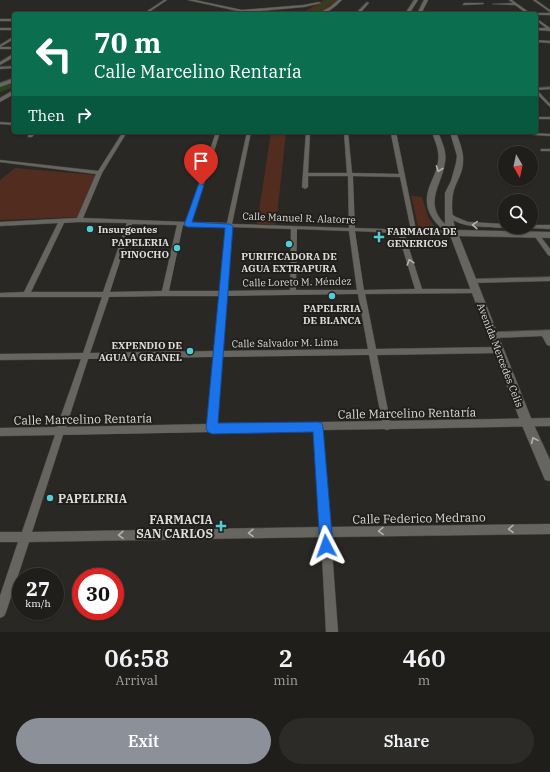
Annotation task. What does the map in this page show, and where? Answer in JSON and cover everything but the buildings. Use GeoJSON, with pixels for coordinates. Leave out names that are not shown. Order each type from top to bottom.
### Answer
{"type":"FeatureCollection","features":[{"type":"Feature","properties":{"kind":"main road"},"geometry":{"type":"LineString","coordinates":[[182,0],[237,12],[304,6],[319,3]]}},
{"type":"Feature","properties":{"kind":"main road"},"geometry":{"type":"LineString","coordinates":[[190,0],[237,12]]}},
{"type":"Feature","properties":{"kind":"main road"},"geometry":{"type":"LineString","coordinates":[[302,12],[322,0]]}},
{"type":"Feature","properties":{"kind":"main road"},"geometry":{"type":"LineString","coordinates":[[324,12],[332,9],[340,0]]}},
{"type":"Feature","properties":{"kind":"main road"},"geometry":{"type":"LineString","coordinates":[[408,12],[416,0]]}},
{"type":"Feature","properties":{"kind":"main road"},"geometry":{"type":"LineString","coordinates":[[420,12],[426,0]]}},
{"type":"Feature","properties":{"kind":"main road"},"geometry":{"type":"LineString","coordinates":[[272,12],[279,10],[289,10],[293,12]]}},
{"type":"Feature","properties":{"kind":"main road"},"geometry":{"type":"LineString","coordinates":[[538,42],[550,43]]}},
{"type":"Feature","properties":{"kind":"main road"},"geometry":{"type":"LineString","coordinates":[[0,85],[12,81]]}},
{"type":"Feature","properties":{"kind":"main road"},"geometry":{"type":"LineString","coordinates":[[0,100],[12,94]]}},
{"type":"Feature","properties":{"kind":"main road"},"geometry":{"type":"LineString","coordinates":[[436,134],[443,157],[431,192],[430,207],[440,224],[453,233]]}},
{"type":"Feature","properties":{"kind":"main road","name":"Avenida Mercedes Celis"},"geometry":{"type":"LineString","coordinates":[[454,134],[460,156],[460,163],[455,181],[449,194],[448,214],[453,233],[527,423],[550,475]]}},
{"type":"Feature","properties":{"kind":"main road","name":"Calle Manuel R. Alatorre"},"geometry":{"type":"LineString","coordinates":[[453,233],[498,234]]}},
{"type":"Feature","properties":{"kind":"main road","name":"Calle Manuel R. Alatorre"},"geometry":{"type":"LineString","coordinates":[[538,234],[550,234]]}},
{"type":"Feature","properties":{"kind":"street"},"geometry":{"type":"LineString","coordinates":[[147,12],[166,0]]}},
{"type":"Feature","properties":{"kind":"street"},"geometry":{"type":"LineString","coordinates":[[460,0],[467,10],[488,10]]}},
{"type":"Feature","properties":{"kind":"street"},"geometry":{"type":"LineString","coordinates":[[510,0],[526,12]]}},
{"type":"Feature","properties":{"kind":"street"},"geometry":{"type":"LineString","coordinates":[[534,0],[550,11]]}},
{"type":"Feature","properties":{"kind":"street"},"geometry":{"type":"LineString","coordinates":[[359,12],[368,3]]}},
{"type":"Feature","properties":{"kind":"street"},"geometry":{"type":"LineString","coordinates":[[464,4],[483,4]]}},
{"type":"Feature","properties":{"kind":"street"},"geometry":{"type":"LineString","coordinates":[[493,4],[515,4]]}},
{"type":"Feature","properties":{"kind":"street"},"geometry":{"type":"LineString","coordinates":[[502,10],[523,10]]}},
{"type":"Feature","properties":{"kind":"street"},"geometry":{"type":"LineString","coordinates":[[538,14],[550,14]]}},
{"type":"Feature","properties":{"kind":"street"},"geometry":{"type":"LineString","coordinates":[[0,20],[12,20]]}},
{"type":"Feature","properties":{"kind":"street"},"geometry":{"type":"LineString","coordinates":[[538,22],[549,30]]}},
{"type":"Feature","properties":{"kind":"street"},"geometry":{"type":"LineString","coordinates":[[0,29],[12,30]]}},
{"type":"Feature","properties":{"kind":"street"},"geometry":{"type":"LineString","coordinates":[[538,29],[549,30]]}},
{"type":"Feature","properties":{"kind":"street"},"geometry":{"type":"LineString","coordinates":[[0,47],[12,39]]}},
{"type":"Feature","properties":{"kind":"street"},"geometry":{"type":"LineString","coordinates":[[0,47],[12,48]]}},
{"type":"Feature","properties":{"kind":"street"},"geometry":{"type":"LineString","coordinates":[[0,64],[12,56]]}},
{"type":"Feature","properties":{"kind":"street"},"geometry":{"type":"LineString","coordinates":[[0,68],[12,67]]}},
{"type":"Feature","properties":{"kind":"street"},"geometry":{"type":"LineString","coordinates":[[538,90],[550,88]]}},
{"type":"Feature","properties":{"kind":"street"},"geometry":{"type":"LineString","coordinates":[[538,92],[550,106]]}},
{"type":"Feature","properties":{"kind":"street"},"geometry":{"type":"LineString","coordinates":[[538,101],[550,100]]}},
{"type":"Feature","properties":{"kind":"street"},"geometry":{"type":"LineString","coordinates":[[538,115],[550,115]]}},
{"type":"Feature","properties":{"kind":"street"},"geometry":{"type":"LineString","coordinates":[[538,118],[550,118]]}},
{"type":"Feature","properties":{"kind":"street"},"geometry":{"type":"LineString","coordinates":[[0,123],[12,124]]}},
{"type":"Feature","properties":{"kind":"street"},"geometry":{"type":"LineString","coordinates":[[79,220],[98,173],[124,134]]}},
{"type":"Feature","properties":{"kind":"street"},"geometry":{"type":"LineString","coordinates":[[188,225],[217,134]]}},
{"type":"Feature","properties":{"kind":"street"},"geometry":{"type":"LineString","coordinates":[[212,429],[229,226],[249,134]]}},
{"type":"Feature","properties":{"kind":"street"},"geometry":{"type":"LineString","coordinates":[[305,187],[308,134]]}},
{"type":"Feature","properties":{"kind":"street"},"geometry":{"type":"LineString","coordinates":[[346,134],[350,175],[352,230],[361,292],[387,426]]}},
{"type":"Feature","properties":{"kind":"street"},"geometry":{"type":"LineString","coordinates":[[393,134],[414,232]]}},
{"type":"Feature","properties":{"kind":"street"},"geometry":{"type":"LineString","coordinates":[[535,134],[550,134]]}},
{"type":"Feature","properties":{"kind":"street"},"geometry":{"type":"LineString","coordinates":[[543,150],[550,150]]}},
{"type":"Feature","properties":{"kind":"street"},"geometry":{"type":"LineString","coordinates":[[0,162],[98,173]]}},
{"type":"Feature","properties":{"kind":"street"},"geometry":{"type":"LineString","coordinates":[[306,174],[402,176]]}},
{"type":"Feature","properties":{"kind":"street"},"geometry":{"type":"LineString","coordinates":[[448,214],[454,220],[465,224],[498,226]]}},
{"type":"Feature","properties":{"kind":"street","name":"Calle Manuel R. Alatorre"},"geometry":{"type":"LineString","coordinates":[[0,224],[79,220],[188,225],[453,233]]}},
{"type":"Feature","properties":{"kind":"street"},"geometry":{"type":"LineString","coordinates":[[26,295],[62,221]]}},
{"type":"Feature","properties":{"kind":"street"},"geometry":{"type":"LineString","coordinates":[[0,612],[130,222]]}},
{"type":"Feature","properties":{"kind":"street"},"geometry":{"type":"LineString","coordinates":[[165,294],[180,224]]}},
{"type":"Feature","properties":{"kind":"street"},"geometry":{"type":"LineString","coordinates":[[538,226],[550,227]]}},
{"type":"Feature","properties":{"kind":"street"},"geometry":{"type":"LineString","coordinates":[[293,292],[294,228]]}},
{"type":"Feature","properties":{"kind":"street"},"geometry":{"type":"LineString","coordinates":[[401,232],[419,291]]}},
{"type":"Feature","properties":{"kind":"street"},"geometry":{"type":"LineString","coordinates":[[536,234],[550,254]]}},
{"type":"Feature","properties":{"kind":"street","name":"Calle Loreto M. Méndez"},"geometry":{"type":"LineString","coordinates":[[0,295],[419,291],[550,279]]}},
{"type":"Feature","properties":{"kind":"street"},"geometry":{"type":"LineString","coordinates":[[493,335],[547,333],[550,344]]}},
{"type":"Feature","properties":{"kind":"street","name":"Calle Salvador M. Lima"},"geometry":{"type":"LineString","coordinates":[[0,357],[498,350]]}},
{"type":"Feature","properties":{"kind":"street","name":"Calle Marcelino Rentaría"},"geometry":{"type":"LineString","coordinates":[[0,432],[550,422]]}},
{"type":"Feature","properties":{"kind":"street"},"geometry":{"type":"LineString","coordinates":[[318,427],[332,632]]}},
{"type":"Feature","properties":{"kind":"street","name":"Calle Federico Medrano"},"geometry":{"type":"LineString","coordinates":[[0,537],[550,529]]}},
{"type":"Feature","properties":{"kind":"shaded area"},"geometry":{"type":"Polygon","coordinates":[[[324,0],[337,0],[320,12],[303,12],[324,0]]]}},
{"type":"Feature","properties":{"kind":"shaded area"},"geometry":{"type":"Polygon","coordinates":[[[271,134],[286,134],[276,225],[257,224],[271,134]]]}},
{"type":"Feature","properties":{"kind":"shaded area"},"geometry":{"type":"Polygon","coordinates":[[[15,168],[95,175],[77,217],[0,220],[0,180],[15,168]]]}},
{"type":"Feature","properties":{"kind":"shaded area"},"geometry":{"type":"Polygon","coordinates":[[[411,196],[422,197],[428,217],[437,230],[419,230],[411,196]]]}},
{"type":"Feature","properties":{"kind":"waterway"},"geometry":{"type":"LineString","coordinates":[[313,12],[331,0]]}},
{"type":"Feature","properties":{"kind":"waterway"},"geometry":{"type":"LineString","coordinates":[[0,89],[12,85]]}},
{"type":"Feature","properties":{"kind":"place","name":"Insurgentes"},"geometry":{"type":"Point","coordinates":[90,229]}},
{"type":"Feature","properties":{"kind":"place","name":"FARMACIA DE GENERICOS"},"geometry":{"type":"Point","coordinates":[379,237]}},
{"type":"Feature","properties":{"kind":"place","name":"PURIFICADORA DE AGUA EXTRAPURA"},"geometry":{"type":"Point","coordinates":[289,244]}},
{"type":"Feature","properties":{"kind":"place","name":"PAPELERIA PINOCHO"},"geometry":{"type":"Point","coordinates":[177,248]}},
{"type":"Feature","properties":{"kind":"place","name":"PAPELERIA DE BLANCA"},"geometry":{"type":"Point","coordinates":[332,296]}},
{"type":"Feature","properties":{"kind":"place","name":"EXPENDIO DE AGUA A GRANEL"},"geometry":{"type":"Point","coordinates":[190,351]}},
{"type":"Feature","properties":{"kind":"place","name":"PAPELERIA"},"geometry":{"type":"Point","coordinates":[50,498]}},
{"type":"Feature","properties":{"kind":"place","name":"FARMACIA SAN CARLOS"},"geometry":{"type":"Point","coordinates":[221,526]}},
{"type":"Feature","properties":{"kind":"route"},"geometry":{"type":"LineString","coordinates":[[201,185],[188,225],[229,226],[212,429],[318,427],[326,546]]}}]}
